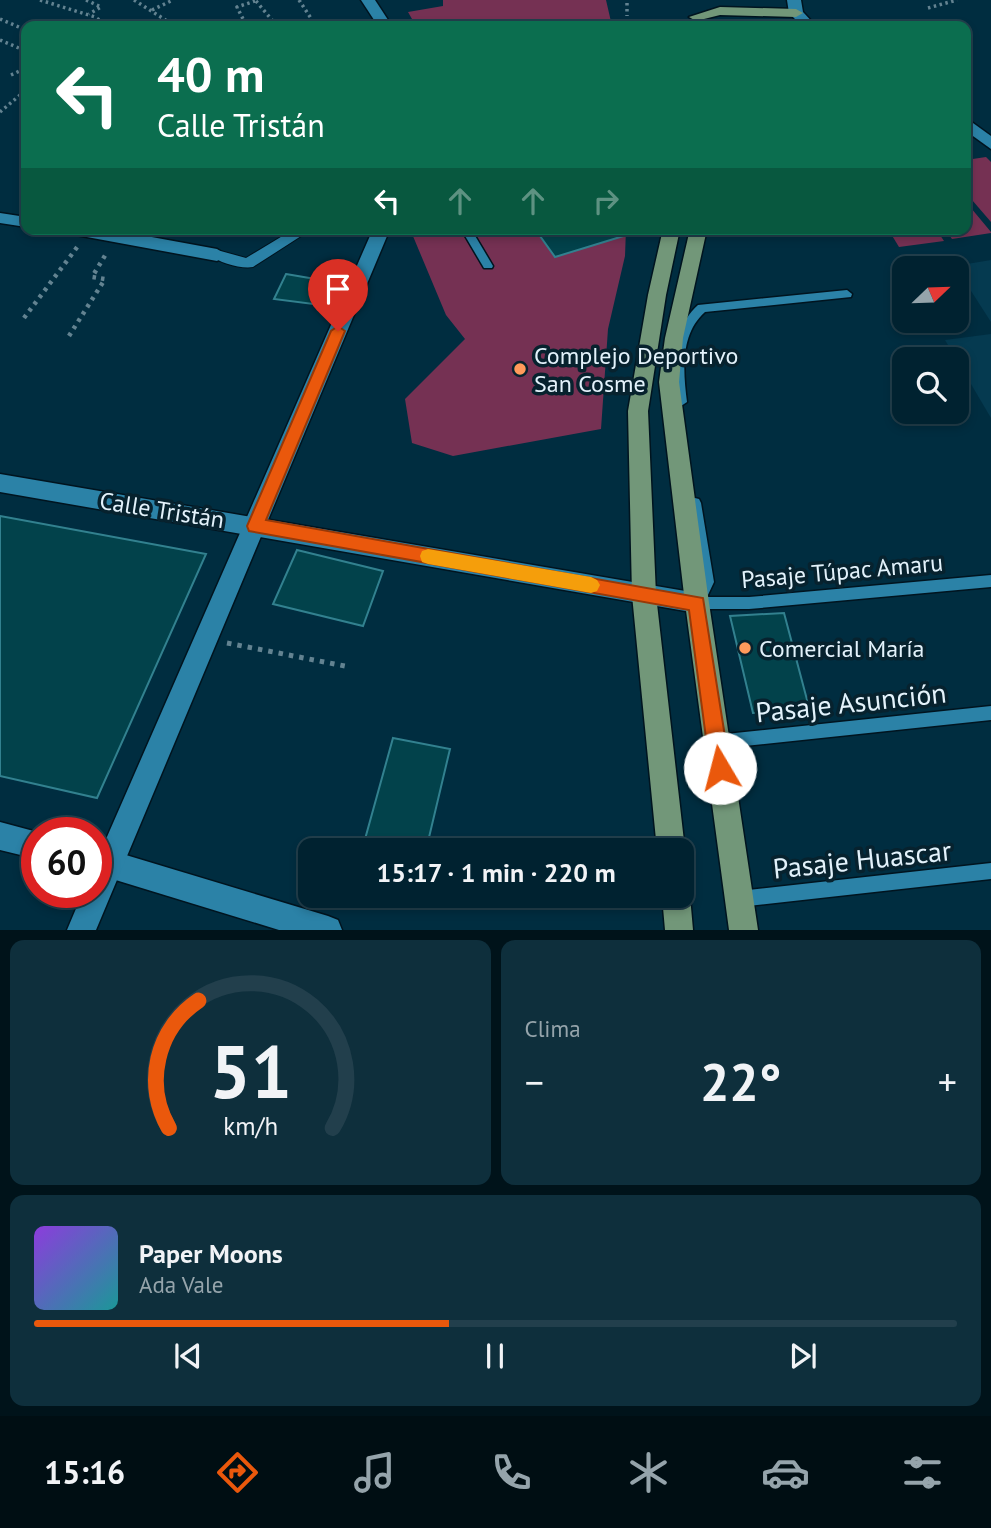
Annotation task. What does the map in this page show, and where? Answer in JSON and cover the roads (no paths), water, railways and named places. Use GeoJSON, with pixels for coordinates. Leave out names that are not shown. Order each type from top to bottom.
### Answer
{"type":"FeatureCollection","features":[{"type":"Feature","properties":{"kind":"main road"},"geometry":{"type":"LineString","coordinates":[[696,17],[720,11],[748,13],[795,7]]}},
{"type":"Feature","properties":{"kind":"main road"},"geometry":{"type":"LineString","coordinates":[[670,838],[644,595],[638,411],[657,295],[671,235]]}},
{"type":"Feature","properties":{"kind":"main road"},"geometry":{"type":"LineString","coordinates":[[698,235],[674,338],[668,382],[744,929]]}},
{"type":"Feature","properties":{"kind":"main road"},"geometry":{"type":"LineString","coordinates":[[677,908],[679,929]]}},
{"type":"Feature","properties":{"kind":"street"},"geometry":{"type":"LineString","coordinates":[[368,0],[382,21]]}},
{"type":"Feature","properties":{"kind":"street"},"geometry":{"type":"LineString","coordinates":[[971,127],[991,144]]}},
{"type":"Feature","properties":{"kind":"street"},"geometry":{"type":"LineString","coordinates":[[0,218],[21,221]]}},
{"type":"Feature","properties":{"kind":"street"},"geometry":{"type":"LineString","coordinates":[[112,235],[248,263],[295,235]]}},
{"type":"Feature","properties":{"kind":"street"},"geometry":{"type":"LineString","coordinates":[[112,845],[206,639],[379,235]]}},
{"type":"Feature","properties":{"kind":"street","name":"Calle Tristán"},"geometry":{"type":"LineString","coordinates":[[0,483],[697,603]]}},
{"type":"Feature","properties":{"kind":"street"},"geometry":{"type":"LineString","coordinates":[[0,836],[21,841]]}},
{"type":"Feature","properties":{"kind":"street"},"geometry":{"type":"LineString","coordinates":[[112,864],[328,929]]}},
{"type":"Feature","properties":{"kind":"street"},"geometry":{"type":"LineString","coordinates":[[81,929],[88,908]]}},
{"type":"Feature","properties":{"kind":"lane"},"geometry":{"type":"LineString","coordinates":[[470,235],[488,266]]}},
{"type":"Feature","properties":{"kind":"lane"},"geometry":{"type":"LineString","coordinates":[[697,603],[707,582],[680,394],[681,343],[688,321],[693,313],[702,308],[847,294]]}},
{"type":"Feature","properties":{"kind":"lane","name":"Pasaje Túpac Amaru"},"geometry":{"type":"LineString","coordinates":[[697,603],[748,603],[991,581]]}},
{"type":"Feature","properties":{"kind":"lane","name":"Pasaje Asunción"},"geometry":{"type":"LineString","coordinates":[[716,742],[991,713]]}},
{"type":"Feature","properties":{"kind":"lane","name":"Pasaje Huascar"},"geometry":{"type":"LineString","coordinates":[[739,899],[991,871]]}},
{"type":"Feature","properties":{"kind":"place","name":"Complejo Deportivo San Cosme"},"geometry":{"type":"Point","coordinates":[520,369]}},
{"type":"Feature","properties":{"kind":"place","name":"Comercial María"},"geometry":{"type":"Point","coordinates":[745,648]}}]}
